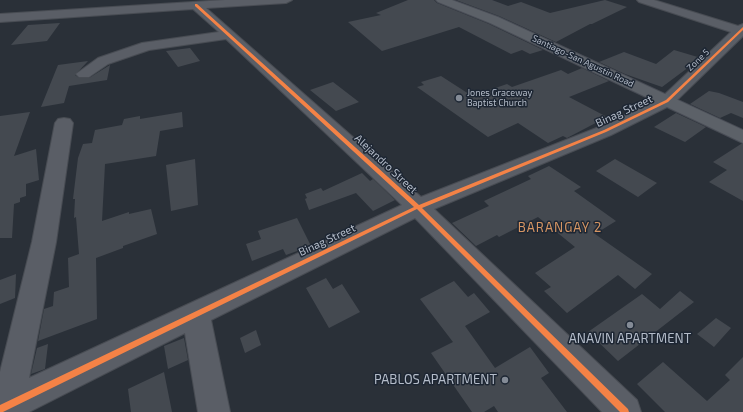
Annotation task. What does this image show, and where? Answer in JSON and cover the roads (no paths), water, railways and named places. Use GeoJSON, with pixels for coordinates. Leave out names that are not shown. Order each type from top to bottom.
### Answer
{"type":"FeatureCollection","features":[{"type":"Feature","properties":{"kind":"main road","name":"Santiago-San Agustin Road"},"geometry":{"type":"LineString","coordinates":[[442,0],[494,20],[743,137]]}},
{"type":"Feature","properties":{"kind":"street"},"geometry":{"type":"LineString","coordinates":[[0,18],[286,0]]}},
{"type":"Feature","properties":{"kind":"street"},"geometry":{"type":"LineString","coordinates":[[643,0],[742,31]]}},
{"type":"Feature","properties":{"kind":"street","name":"Alejandro Street"},"geometry":{"type":"LineString","coordinates":[[196,5],[418,208],[625,412]]}},
{"type":"Feature","properties":{"kind":"street","name":"Zone 5"},"geometry":{"type":"LineString","coordinates":[[667,101],[742,31]]}},
{"type":"Feature","properties":{"kind":"street"},"geometry":{"type":"LineString","coordinates":[[84,74],[103,61],[147,46],[228,35]]}},
{"type":"Feature","properties":{"kind":"street","name":"Binag Street"},"geometry":{"type":"LineString","coordinates":[[4,407],[196,313],[418,208],[605,131],[667,101]]}},
{"type":"Feature","properties":{"kind":"street"},"geometry":{"type":"LineString","coordinates":[[4,407],[44,242],[64,123]]}},
{"type":"Feature","properties":{"kind":"street"},"geometry":{"type":"LineString","coordinates":[[196,313],[214,412]]}},
{"type":"Feature","properties":{"kind":"place","name":"Jones Graceway Baptist Church"},"geometry":{"type":"Point","coordinates":[459,98]}},
{"type":"Feature","properties":{"kind":"place","name":"ANAVIN APARTMENT"},"geometry":{"type":"Point","coordinates":[630,325]}},
{"type":"Feature","properties":{"kind":"place","name":"PABLOS APARTMENT"},"geometry":{"type":"Point","coordinates":[505,380]}},
{"type":"Feature","properties":{"kind":"district","name":"BARANGAY 2"},"geometry":{"type":"Point","coordinates":[560,228]}}]}
